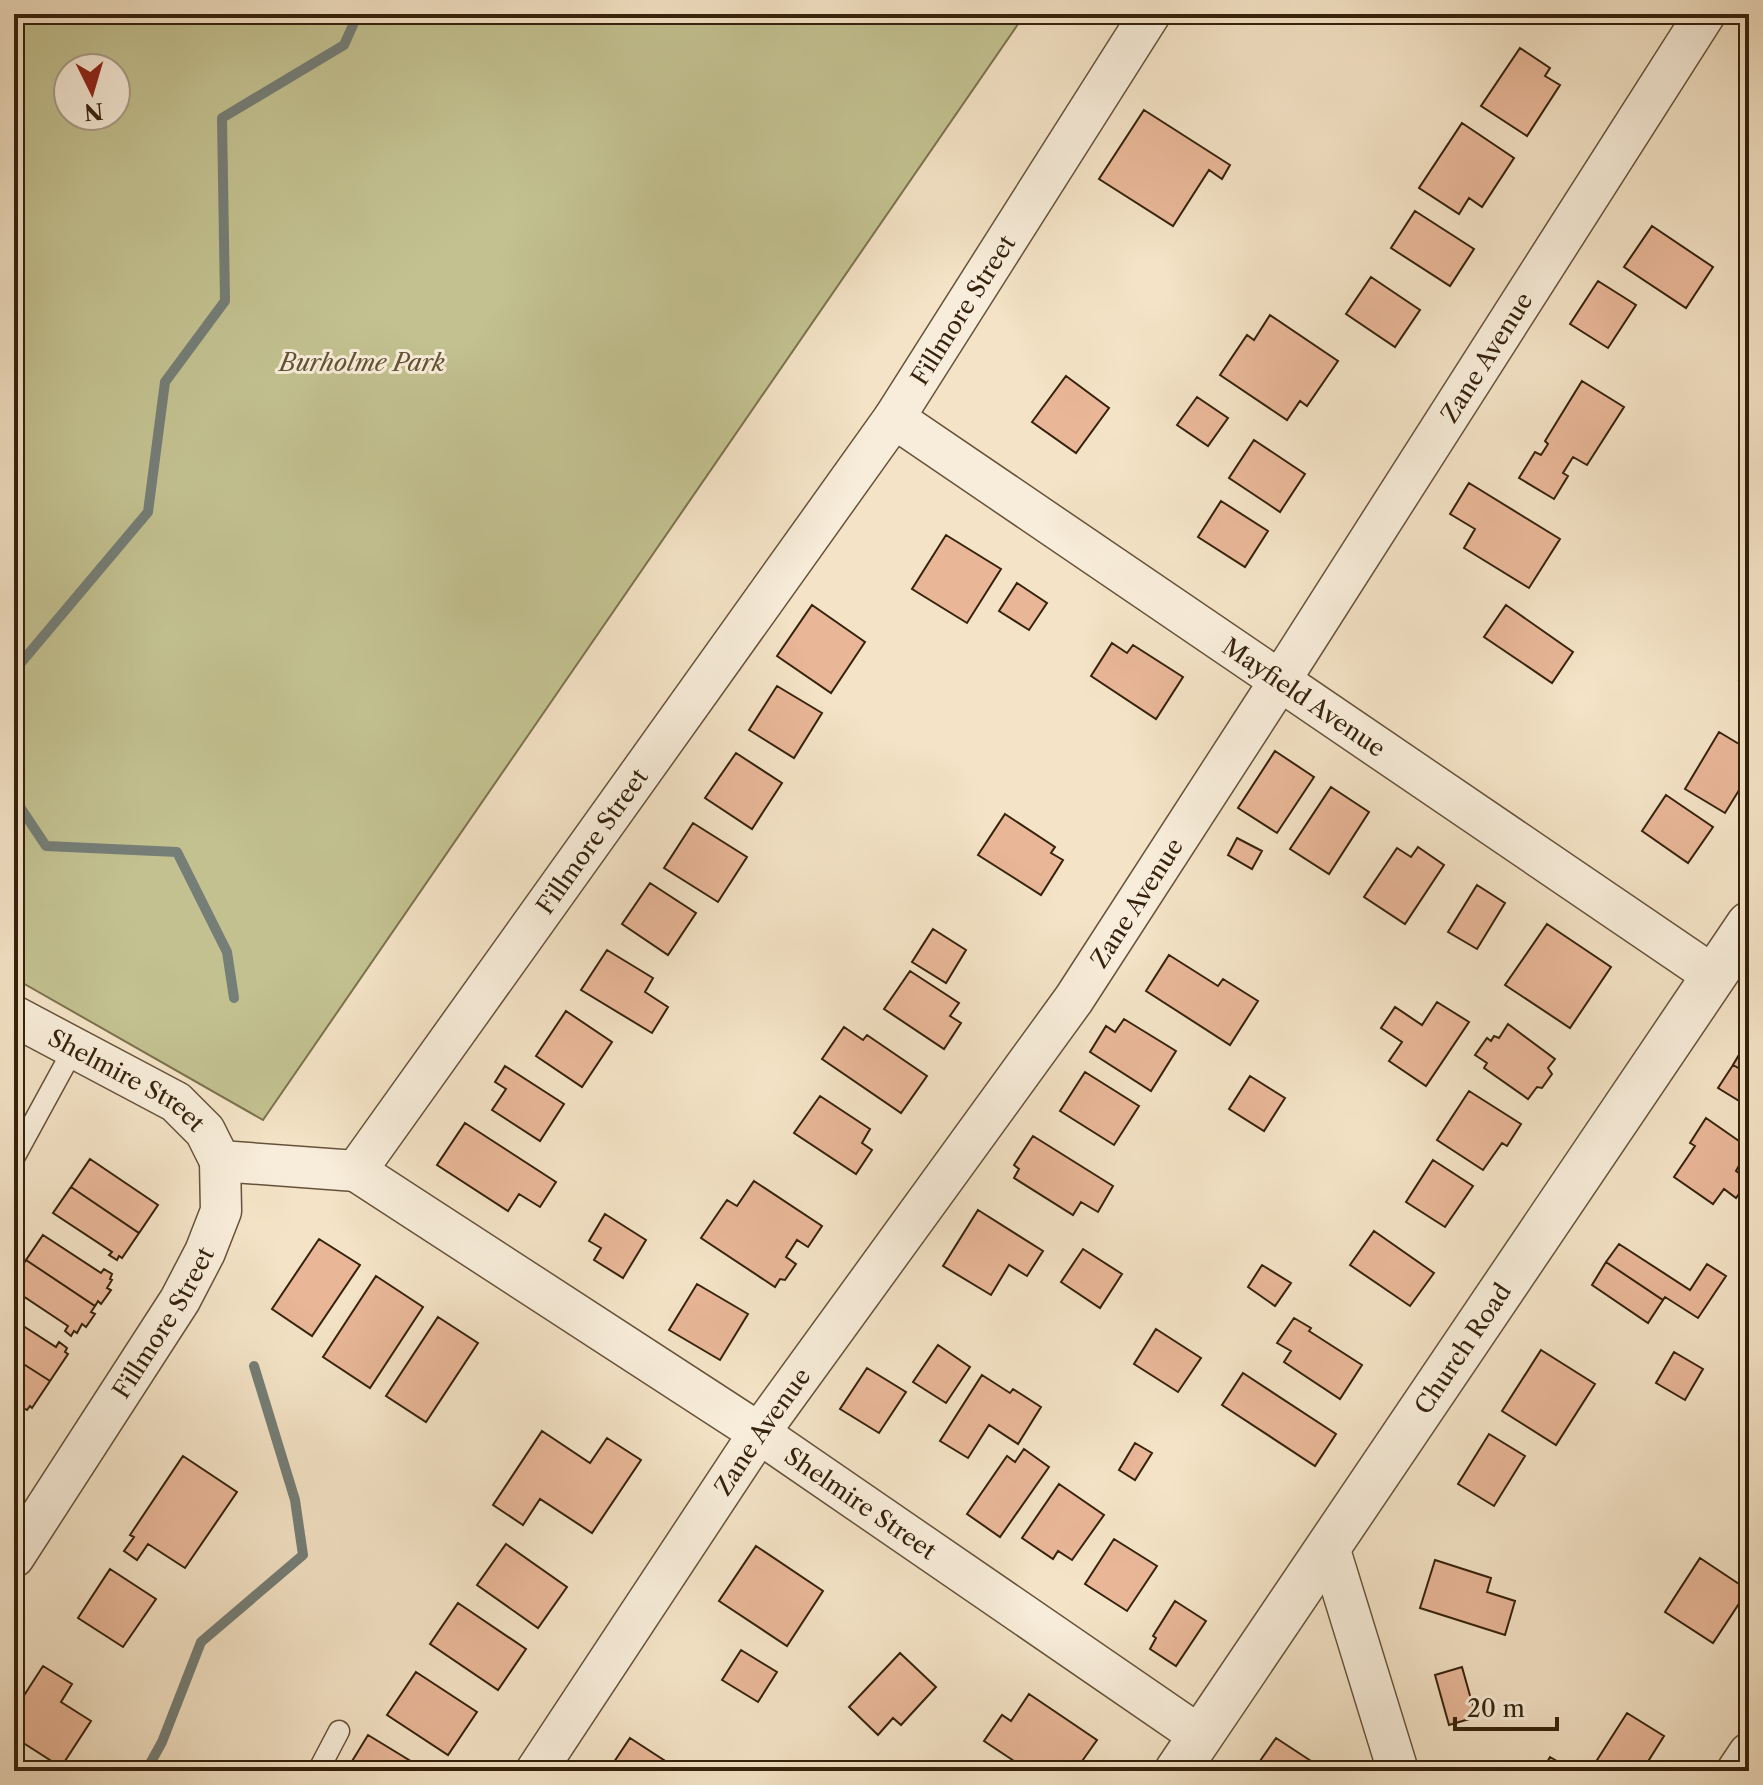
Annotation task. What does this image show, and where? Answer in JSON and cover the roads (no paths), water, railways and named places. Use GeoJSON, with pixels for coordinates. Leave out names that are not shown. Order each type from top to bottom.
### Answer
{"type":"FeatureCollection","features":[{"type":"Feature","properties":{"kind":"street","name":"Fillmore Street"},"geometry":{"type":"LineString","coordinates":[[356,1171],[894,418],[1150,14]]}},
{"type":"Feature","properties":{"kind":"street","name":"Zane Avenue"},"geometry":{"type":"LineString","coordinates":[[536,1771],[759,1433],[1074,999],[1705,14]]}},
{"type":"Feature","properties":{"kind":"street","name":"Mayfield Avenue"},"geometry":{"type":"LineString","coordinates":[[894,418],[1714,976]]}},
{"type":"Feature","properties":{"kind":"street","name":"Church Road"},"geometry":{"type":"LineString","coordinates":[[1189,1754],[1749,924]]}},
{"type":"Feature","properties":{"kind":"street","name":"Shelmire Street"},"geometry":{"type":"LineString","coordinates":[[14,1016],[176,1102],[205,1131],[220,1161]]}},
{"type":"Feature","properties":{"kind":"street","name":"Fillmore Street"},"geometry":{"type":"LineString","coordinates":[[14,1557],[172,1313],[199,1264],[221,1211],[220,1161]]}},
{"type":"Feature","properties":{"kind":"street"},"geometry":{"type":"LineString","coordinates":[[220,1161],[356,1171]]}},
{"type":"Feature","properties":{"kind":"street","name":"Shelmire Street"},"geometry":{"type":"LineString","coordinates":[[356,1171],[759,1433],[1189,1754]]}},
{"type":"Feature","properties":{"kind":"street"},"geometry":{"type":"LineString","coordinates":[[1329,1547],[1398,1771]]}},
{"type":"Feature","properties":{"kind":"street"},"geometry":{"type":"LineString","coordinates":[[1737,1771],[1749,1753]]}},
{"type":"Feature","properties":{"kind":"lane"},"geometry":{"type":"LineString","coordinates":[[14,1158],[74,1048]]}},
{"type":"Feature","properties":{"kind":"lane"},"geometry":{"type":"LineString","coordinates":[[318,1771],[339,1731]]}},
{"type":"Feature","properties":{"kind":"waterway"},"geometry":{"type":"LineString","coordinates":[[14,671],[148,512],[165,382],[225,301],[222,118],[344,45],[358,14]]}},
{"type":"Feature","properties":{"kind":"waterway"},"geometry":{"type":"LineString","coordinates":[[14,798],[46,846],[177,852],[227,952],[234,998]]}},
{"type":"Feature","properties":{"kind":"waterway"},"geometry":{"type":"LineString","coordinates":[[146,1771],[162,1742],[201,1642],[303,1555],[295,1500],[254,1366]]}},
{"type":"Feature","properties":{"kind":"park label","name":"Burholme Park"},"geometry":{"type":"Point","coordinates":[362,362]}}]}
